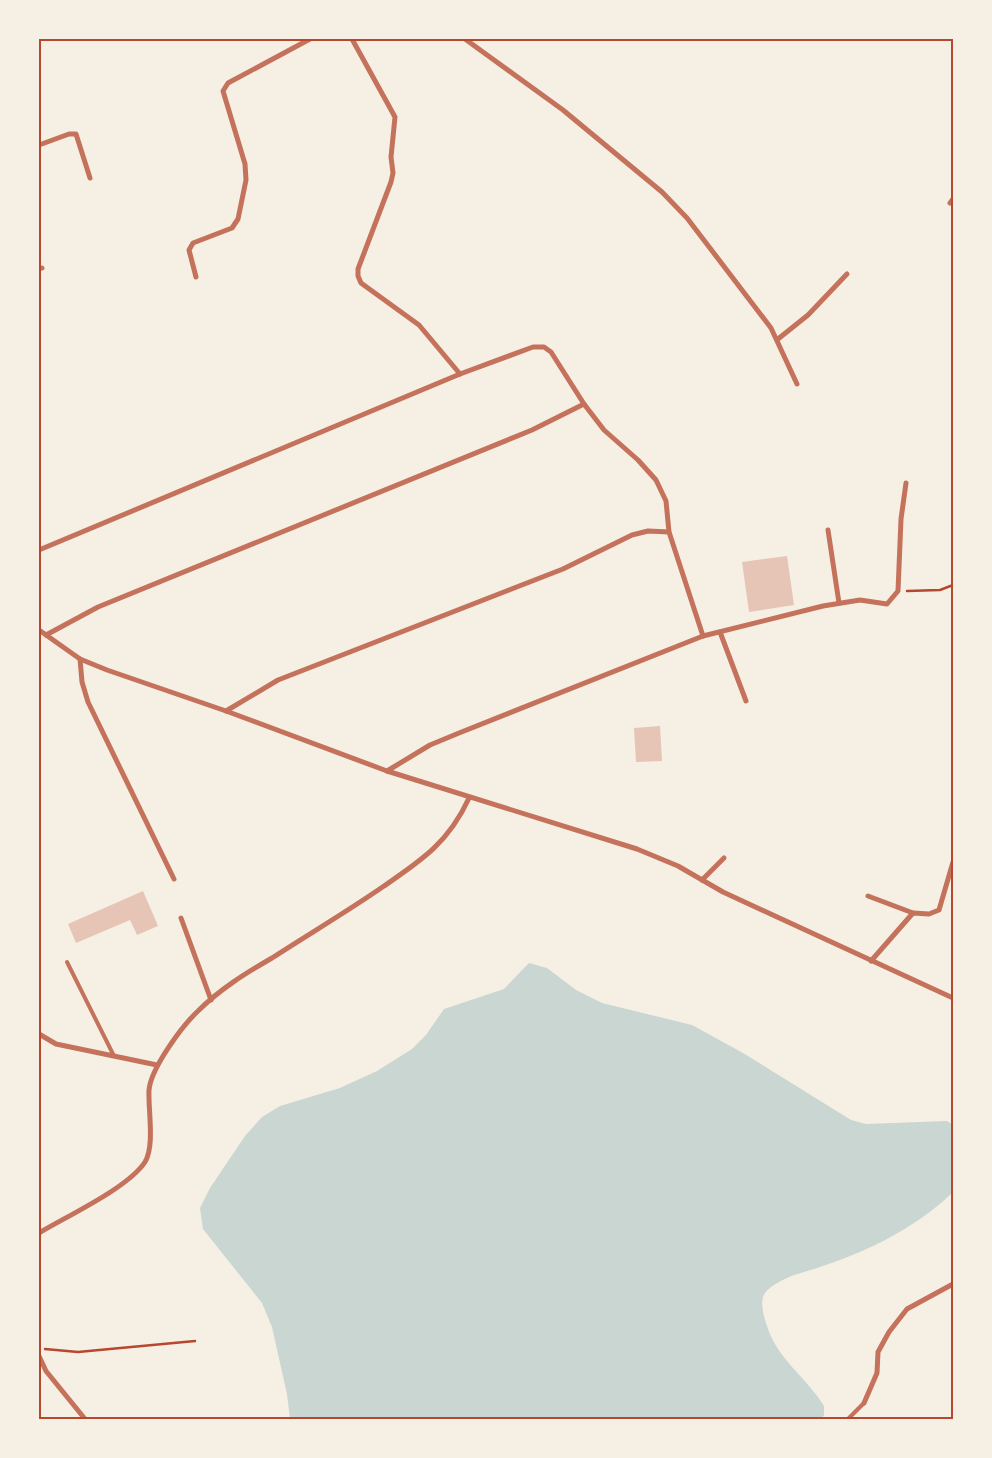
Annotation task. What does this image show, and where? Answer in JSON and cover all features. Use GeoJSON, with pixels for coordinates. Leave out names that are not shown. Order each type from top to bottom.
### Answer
{"type":"FeatureCollection","features":[{"type":"Feature","properties":{"kind":"street"},"geometry":{"type":"LineString","coordinates":[[196,277],[189,250],[193,243],[232,228],[238,219],[246,180],[245,164],[223,91],[228,83],[310,39]]}},
{"type":"Feature","properties":{"kind":"street"},"geometry":{"type":"LineString","coordinates":[[352,39],[395,117],[391,157],[393,172],[391,182],[358,269],[358,276],[361,283],[419,325],[460,374]]}},
{"type":"Feature","properties":{"kind":"street"},"geometry":{"type":"LineString","coordinates":[[465,39],[563,110],[662,192],[693,226],[778,339],[797,384]]}},
{"type":"Feature","properties":{"kind":"street"},"geometry":{"type":"LineString","coordinates":[[39,145],[69,134],[76,134],[90,178]]}},
{"type":"Feature","properties":{"kind":"street"},"geometry":{"type":"LineString","coordinates":[[778,339],[808,315],[847,274]]}},
{"type":"Feature","properties":{"kind":"street"},"geometry":{"type":"LineString","coordinates":[[39,550],[460,374],[533,347],[544,347],[551,352],[584,404],[604,430],[638,460],[656,480],[666,501],[669,532],[703,636]]}},
{"type":"Feature","properties":{"kind":"street"},"geometry":{"type":"LineString","coordinates":[[46,635],[98,607],[532,430],[584,404]]}},
{"type":"Feature","properties":{"kind":"street"},"geometry":{"type":"LineString","coordinates":[[387,771],[430,745],[703,636],[840,603],[860,600],[887,604],[898,591],[901,519],[906,482]]}},
{"type":"Feature","properties":{"kind":"street"},"geometry":{"type":"LineString","coordinates":[[226,711],[278,680],[564,569],[632,536],[648,530],[669,532]]}},
{"type":"Feature","properties":{"kind":"street"},"geometry":{"type":"LineString","coordinates":[[828,530],[840,603]]}},
{"type":"Feature","properties":{"kind":"street"},"geometry":{"type":"LineString","coordinates":[[39,630],[80,659],[107,670],[226,711],[387,771],[637,849],[678,866],[723,892],[953,998]]}},
{"type":"Feature","properties":{"kind":"street"},"geometry":{"type":"LineString","coordinates":[[720,632],[746,702]]}},
{"type":"Feature","properties":{"kind":"street"},"geometry":{"type":"LineString","coordinates":[[80,659],[82,682],[88,702],[174,879]]}},
{"type":"Feature","properties":{"kind":"street"},"geometry":{"type":"LineString","coordinates":[[39,1233],[131,1178],[146,1160],[150,1138],[149,1088],[157,1065],[198,1011],[231,983],[368,897],[427,857],[447,837],[461,816],[469,798]]}},
{"type":"Feature","properties":{"kind":"street"},"geometry":{"type":"LineString","coordinates":[[702,880],[724,858]]}},
{"type":"Feature","properties":{"kind":"street"},"geometry":{"type":"LineString","coordinates":[[868,896],[913,913],[930,914],[939,910],[953,862]]}},
{"type":"Feature","properties":{"kind":"street"},"geometry":{"type":"LineString","coordinates":[[871,961],[913,913]]}},
{"type":"Feature","properties":{"kind":"street"},"geometry":{"type":"LineString","coordinates":[[181,918],[211,1000]]}},
{"type":"Feature","properties":{"kind":"street"},"geometry":{"type":"LineString","coordinates":[[39,1034],[56,1044],[157,1065]]}},
{"type":"Feature","properties":{"kind":"street"},"geometry":{"type":"LineString","coordinates":[[864,1404],[877,1373],[878,1352],[889,1332],[907,1309],[953,1284]]}},
{"type":"Feature","properties":{"kind":"street"},"geometry":{"type":"LineString","coordinates":[[39,1356],[46,1371],[85,1419]]}},
{"type":"Feature","properties":{"kind":"lane"},"geometry":{"type":"LineString","coordinates":[[67,962],[114,1056]]}},
{"type":"Feature","properties":{"kind":"lane"},"geometry":{"type":"LineString","coordinates":[[848,1419],[864,1404]]}},
{"type":"Feature","properties":{"kind":"path"},"geometry":{"type":"LineString","coordinates":[[898,591],[927,592],[953,585]]}},
{"type":"Feature","properties":{"kind":"path"},"geometry":{"type":"LineString","coordinates":[[39,1348],[78,1352],[195,1340]]}},
{"type":"Feature","properties":{"kind":"shaded area"},"geometry":{"type":"Polygon","coordinates":[[[529,963],[547,968],[576,990],[602,1003],[692,1025],[743,1053],[851,1120],[866,1124],[947,1121],[953,1125],[953,1192],[920,1219],[884,1241],[775,1284],[763,1297],[765,1321],[770,1334],[781,1353],[824,1406],[824,1415],[821,1419],[290,1419],[287,1394],[272,1327],[262,1303],[203,1229],[200,1208],[210,1188],[245,1136],[262,1117],[280,1106],[340,1088],[377,1071],[412,1049],[426,1035],[444,1009],[504,989],[529,963]]]}},
{"type":"Feature","properties":{"kind":"building"},"geometry":{"type":"Polygon","coordinates":[[[787,556],[794,605],[749,612],[742,562],[787,556]]]}},
{"type":"Feature","properties":{"kind":"building"},"geometry":{"type":"Polygon","coordinates":[[[660,726],[662,761],[636,762],[634,728],[660,726]]]}},
{"type":"Feature","properties":{"kind":"building"},"geometry":{"type":"Polygon","coordinates":[[[143,891],[158,926],[137,935],[130,920],[76,943],[68,924],[143,891]]]}}]}
